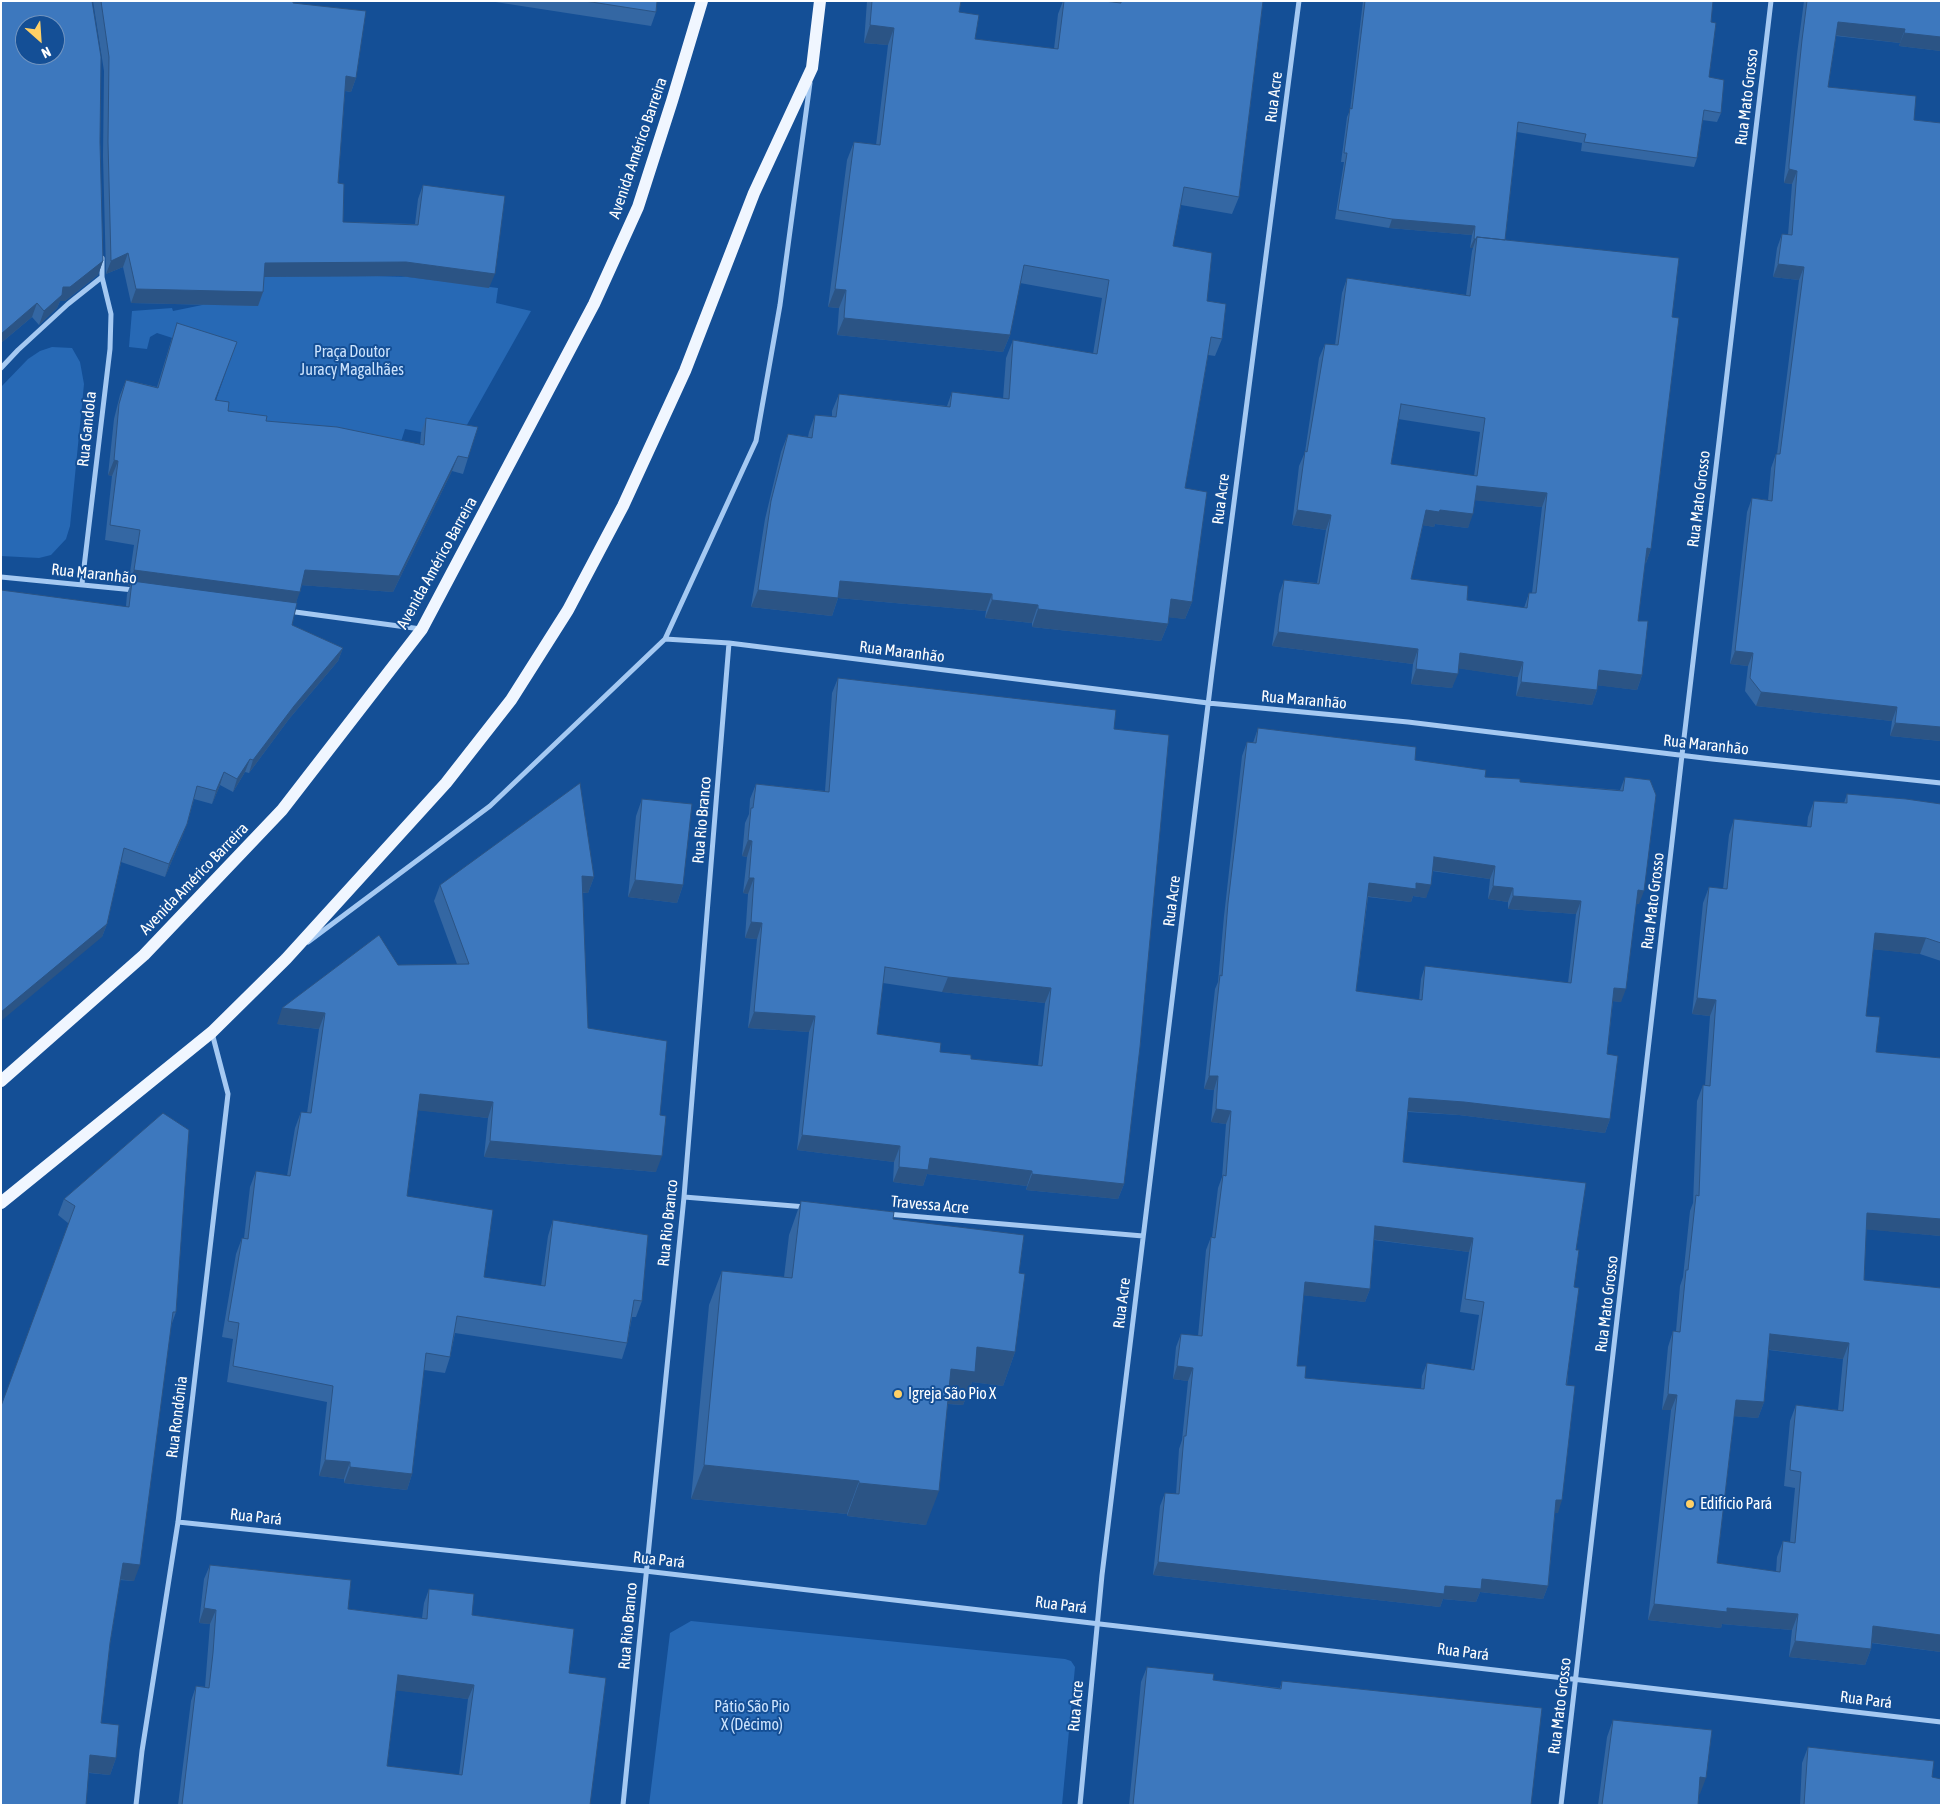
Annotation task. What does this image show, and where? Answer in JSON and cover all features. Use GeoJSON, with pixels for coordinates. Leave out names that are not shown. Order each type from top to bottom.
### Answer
{"type":"FeatureCollection","features":[{"type":"Feature","properties":{"kind":"main road","name":"Avenida Américo Barreira"},"geometry":{"type":"LineString","coordinates":[[1,1081],[144,955],[282,810],[422,629],[577,337],[638,207],[702,1]]}},
{"type":"Feature","properties":{"kind":"main road"},"geometry":{"type":"LineString","coordinates":[[1,1203],[212,1032],[286,959],[446,783],[511,700],[568,610],[623,506],[685,371],[754,193],[812,68],[820,1]]}},
{"type":"Feature","properties":{"kind":"street","name":"Rua Acre"},"geometry":{"type":"LineString","coordinates":[[1080,1805],[1096,1622],[1208,703],[1299,1]]}},
{"type":"Feature","properties":{"kind":"street","name":"Rua Mato Grosso"},"geometry":{"type":"LineString","coordinates":[[1561,1805],[1771,1]]}},
{"type":"Feature","properties":{"kind":"street"},"geometry":{"type":"LineString","coordinates":[[286,959],[490,806],[664,640],[756,442],[780,305],[812,68]]}},
{"type":"Feature","properties":{"kind":"street","name":"Rua Gandola"},"geometry":{"type":"LineString","coordinates":[[82,584],[110,349],[111,314],[102,277],[101,249]]}},
{"type":"Feature","properties":{"kind":"street"},"geometry":{"type":"LineString","coordinates":[[1,368],[68,304],[102,277]]}},
{"type":"Feature","properties":{"kind":"street","name":"Rua Maranhão"},"geometry":{"type":"LineString","coordinates":[[1,577],[140,591]]}},
{"type":"Feature","properties":{"kind":"street"},"geometry":{"type":"LineString","coordinates":[[286,611],[422,629]]}},
{"type":"Feature","properties":{"kind":"street","name":"Rua Maranhão"},"geometry":{"type":"LineString","coordinates":[[664,640],[729,643],[1208,703],[1408,722],[1682,755],[1941,783]]}},
{"type":"Feature","properties":{"kind":"street","name":"Rua Rio Branco"},"geometry":{"type":"LineString","coordinates":[[623,1805],[684,1197],[729,643]]}},
{"type":"Feature","properties":{"kind":"street","name":"Rua Rondônia"},"geometry":{"type":"LineString","coordinates":[[136,1805],[142,1751],[178,1522],[228,1094],[212,1032]]}},
{"type":"Feature","properties":{"kind":"street"},"geometry":{"type":"LineString","coordinates":[[684,1197],[811,1208]]}},
{"type":"Feature","properties":{"kind":"street","name":"Travessa Acre"},"geometry":{"type":"LineString","coordinates":[[879,1214],[1143,1236]]}},
{"type":"Feature","properties":{"kind":"street","name":"Rua Pará"},"geometry":{"type":"LineString","coordinates":[[178,1522],[645,1571],[1096,1622],[1941,1722]]}},
{"type":"Feature","properties":{"kind":"green space","name":"Praça Doutor Juracy Magalhães"},"geometry":{"type":"Polygon","coordinates":[[[260,277],[408,277],[498,288],[496,303],[531,311],[459,439],[405,429],[394,464],[211,415],[231,357],[157,333],[150,337],[147,349],[129,347],[132,311],[172,308],[173,311],[212,303],[260,277]]]}},
{"type":"Feature","properties":{"kind":"green space"},"geometry":{"type":"Polygon","coordinates":[[[52,347],[72,348],[80,362],[84,384],[70,526],[66,539],[51,555],[39,558],[1,556],[1,387],[28,359],[40,351],[52,347]]]}},
{"type":"Feature","properties":{"kind":"green space","name":"Pátio São Pio X (Décimo)"},"geometry":{"type":"Polygon","coordinates":[[[691,1621],[1071,1661],[1075,1667],[1062,1805],[649,1805],[670,1633],[691,1621]]]}},
{"type":"Feature","properties":{"kind":"building"},"geometry":{"type":"Polygon","coordinates":[[[1,1],[92,1],[101,57],[100,142],[103,261],[70,287],[63,287],[62,295],[44,311],[37,303],[1,334],[1,1]]]}},
{"type":"Feature","properties":{"kind":"building"},"geometry":{"type":"Polygon","coordinates":[[[101,1],[293,1],[293,3],[366,11],[356,78],[346,76],[338,183],[344,184],[343,222],[418,225],[423,185],[505,196],[495,274],[406,262],[265,263],[263,292],[136,289],[128,253],[111,261],[108,142],[109,57],[101,1]]]}},
{"type":"Feature","properties":{"kind":"building"},"geometry":{"type":"Polygon","coordinates":[[[585,1],[657,1],[656,12],[585,1]]]}},
{"type":"Feature","properties":{"kind":"building"},"geometry":{"type":"Polygon","coordinates":[[[872,1],[961,1],[959,12],[979,15],[975,39],[1058,49],[1064,1],[1121,3],[1121,1],[1263,1],[1239,197],[1184,187],[1173,246],[1212,253],[1207,301],[1226,304],[1222,339],[1211,337],[1185,488],[1207,492],[1192,602],[1171,599],[1168,624],[1038,609],[1038,605],[992,600],[992,594],[840,581],[838,598],[758,590],[771,501],[788,434],[812,438],[815,415],[836,417],[839,394],[950,407],[952,392],[1009,399],[1013,340],[1097,354],[1109,280],[1024,265],[1010,335],[844,318],[846,290],[835,289],[854,142],[880,145],[894,28],[870,25],[872,1]]]}},
{"type":"Feature","properties":{"kind":"building"},"geometry":{"type":"Polygon","coordinates":[[[1365,1],[1713,1],[1711,22],[1716,23],[1709,77],[1724,80],[1721,113],[1704,110],[1697,158],[1584,142],[1586,134],[1518,122],[1505,240],[1477,237],[1474,239],[1475,226],[1392,219],[1338,210],[1347,153],[1344,153],[1350,108],[1352,109],[1365,1]]]}},
{"type":"Feature","properties":{"kind":"building"},"geometry":{"type":"Polygon","coordinates":[[[1807,1],[1941,1],[1941,37],[1904,33],[1905,29],[1838,22],[1828,87],[1916,96],[1914,120],[1941,123],[1941,727],[1895,723],[1897,707],[1761,692],[1750,678],[1753,653],[1735,651],[1752,498],[1772,501],[1776,454],[1780,454],[1804,267],[1778,264],[1782,234],[1792,235],[1797,171],[1789,169],[1789,165],[1807,1]]]}},
{"type":"Feature","properties":{"kind":"building"},"geometry":{"type":"Polygon","coordinates":[[[1477,237],[1679,258],[1672,317],[1679,318],[1651,549],[1647,548],[1638,621],[1648,621],[1642,675],[1599,670],[1597,690],[1521,682],[1523,662],[1460,653],[1458,674],[1416,669],[1418,649],[1278,632],[1284,580],[1319,584],[1331,515],[1297,510],[1305,451],[1307,452],[1325,344],[1338,345],[1347,278],[1470,296],[1477,237]],[[1401,404],[1391,464],[1477,476],[1485,418],[1401,404]],[[1477,486],[1473,514],[1426,510],[1411,579],[1468,586],[1467,600],[1527,608],[1529,593],[1536,593],[1547,493],[1477,486]]]}},
{"type":"Feature","properties":{"kind":"building"},"geometry":{"type":"Polygon","coordinates":[[[177,323],[237,342],[215,400],[229,402],[228,411],[267,416],[266,421],[337,427],[424,445],[426,418],[478,427],[468,458],[458,456],[399,576],[305,570],[300,592],[134,570],[140,530],[110,525],[118,461],[114,460],[119,404],[126,380],[158,388],[177,323]]]}},
{"type":"Feature","properties":{"kind":"building"},"geometry":{"type":"Polygon","coordinates":[[[132,581],[297,603],[292,625],[343,648],[294,706],[253,760],[250,759],[237,779],[224,772],[216,791],[197,786],[187,824],[169,864],[124,848],[107,924],[1,1012],[1,590],[129,607],[132,581]]]}},
{"type":"Feature","properties":{"kind":"building"},"geometry":{"type":"Polygon","coordinates":[[[838,678],[1116,710],[1114,729],[1169,735],[1140,1047],[1124,1184],[1032,1174],[1032,1171],[930,1158],[928,1170],[899,1167],[900,1146],[802,1135],[815,1016],[754,1012],[762,923],[751,922],[754,878],[749,878],[752,841],[748,840],[751,808],[753,808],[756,784],[829,792],[838,678]],[[885,967],[877,1034],[941,1043],[940,1052],[971,1055],[971,1059],[1042,1066],[1051,988],[948,977],[885,967]]]}},
{"type":"Feature","properties":{"kind":"building"},"geometry":{"type":"Polygon","coordinates":[[[1258,728],[1416,747],[1415,760],[1486,770],[1485,777],[1520,779],[1520,782],[1623,791],[1625,777],[1650,780],[1656,795],[1644,891],[1638,890],[1626,989],[1614,988],[1607,1054],[1618,1056],[1610,1119],[1464,1102],[1409,1098],[1403,1162],[1586,1183],[1576,1250],[1579,1250],[1574,1287],[1579,1288],[1566,1385],[1575,1386],[1562,1500],[1556,1500],[1548,1586],[1482,1579],[1481,1589],[1445,1586],[1444,1594],[1158,1562],[1165,1493],[1179,1494],[1193,1368],[1177,1366],[1181,1334],[1202,1336],[1211,1237],[1215,1238],[1223,1175],[1226,1176],[1231,1111],[1216,1109],[1218,1076],[1209,1076],[1220,975],[1222,976],[1228,903],[1247,742],[1256,743],[1258,728]],[[1434,857],[1431,885],[1416,883],[1416,889],[1369,883],[1356,991],[1422,1000],[1425,966],[1571,983],[1581,901],[1513,896],[1513,888],[1493,886],[1495,866],[1434,857]],[[1375,1226],[1370,1289],[1305,1282],[1297,1366],[1306,1366],[1305,1378],[1424,1389],[1427,1363],[1474,1370],[1484,1302],[1465,1299],[1473,1238],[1375,1226]]]}},
{"type":"Feature","properties":{"kind":"building"},"geometry":{"type":"Polygon","coordinates":[[[580,783],[594,877],[582,876],[588,1028],[667,1041],[660,1115],[666,1116],[662,1156],[490,1141],[493,1102],[420,1094],[407,1196],[493,1210],[484,1277],[545,1286],[553,1220],[648,1235],[642,1301],[634,1300],[627,1343],[457,1316],[450,1357],[426,1353],[412,1474],[350,1467],[350,1462],[325,1460],[333,1386],[233,1366],[239,1323],[228,1321],[242,1238],[248,1239],[256,1171],[290,1176],[301,1112],[311,1113],[325,1013],[282,1008],[379,935],[398,965],[469,964],[440,885],[580,783]]]}},
{"type":"Feature","properties":{"kind":"building"},"geometry":{"type":"Polygon","coordinates":[[[1847,794],[1941,804],[1941,943],[1926,938],[1875,933],[1866,1016],[1880,1017],[1876,1052],[1941,1058],[1941,1219],[1867,1213],[1864,1280],[1941,1288],[1941,1635],[1873,1626],[1871,1649],[1795,1641],[1798,1614],[1727,1608],[1727,1612],[1654,1604],[1677,1395],[1668,1394],[1673,1331],[1680,1332],[1696,1195],[1699,1196],[1703,1085],[1710,1086],[1716,1000],[1697,998],[1709,887],[1727,889],[1734,819],[1811,827],[1814,801],[1847,803],[1847,794]],[[1770,1334],[1764,1402],[1736,1400],[1717,1563],[1780,1572],[1783,1541],[1795,1543],[1801,1472],[1790,1470],[1796,1405],[1843,1411],[1849,1343],[1770,1334]]]}},
{"type":"Feature","properties":{"kind":"building"},"geometry":{"type":"Polygon","coordinates":[[[642,799],[692,804],[683,885],[635,880],[642,799]]]}},
{"type":"Feature","properties":{"kind":"building"},"geometry":{"type":"Polygon","coordinates":[[[163,1113],[189,1130],[176,1312],[173,1312],[140,1565],[123,1563],[110,1643],[101,1723],[119,1725],[116,1758],[90,1755],[86,1805],[1,1805],[1,1406],[75,1206],[64,1199],[163,1113]]]}},
{"type":"Feature","properties":{"kind":"building"},"geometry":{"type":"Polygon","coordinates":[[[801,1201],[894,1212],[893,1219],[1024,1235],[1019,1273],[1025,1274],[1015,1352],[977,1347],[975,1372],[951,1369],[939,1491],[704,1465],[722,1271],[792,1278],[801,1201]]]}},
{"type":"Feature","properties":{"kind":"building"},"geometry":{"type":"Polygon","coordinates":[[[210,1565],[351,1580],[348,1609],[427,1619],[429,1589],[474,1594],[472,1615],[574,1629],[569,1673],[606,1678],[590,1805],[182,1805],[196,1686],[209,1688],[213,1653],[216,1610],[204,1608],[210,1565]],[[398,1675],[387,1766],[462,1775],[474,1685],[398,1675]]]}},
{"type":"Feature","properties":{"kind":"building"},"geometry":{"type":"Polygon","coordinates":[[[1147,1667],[1214,1674],[1213,1680],[1281,1689],[1282,1681],[1542,1708],[1531,1805],[1133,1805],[1147,1667]]]}},
{"type":"Feature","properties":{"kind":"building"},"geometry":{"type":"Polygon","coordinates":[[[1613,1720],[1712,1730],[1706,1778],[1700,1777],[1698,1805],[1602,1805],[1613,1720]]]}},
{"type":"Feature","properties":{"kind":"building"},"geometry":{"type":"Polygon","coordinates":[[[1808,1747],[1934,1761],[1932,1777],[1941,1779],[1941,1805],[1804,1805],[1808,1747]]]}},
{"type":"Feature","properties":{"kind":"place","name":"Igreja São Pio X"},"geometry":{"type":"Point","coordinates":[898,1394]}},
{"type":"Feature","properties":{"kind":"place","name":"Edifício Pará"},"geometry":{"type":"Point","coordinates":[1690,1504]}}]}
